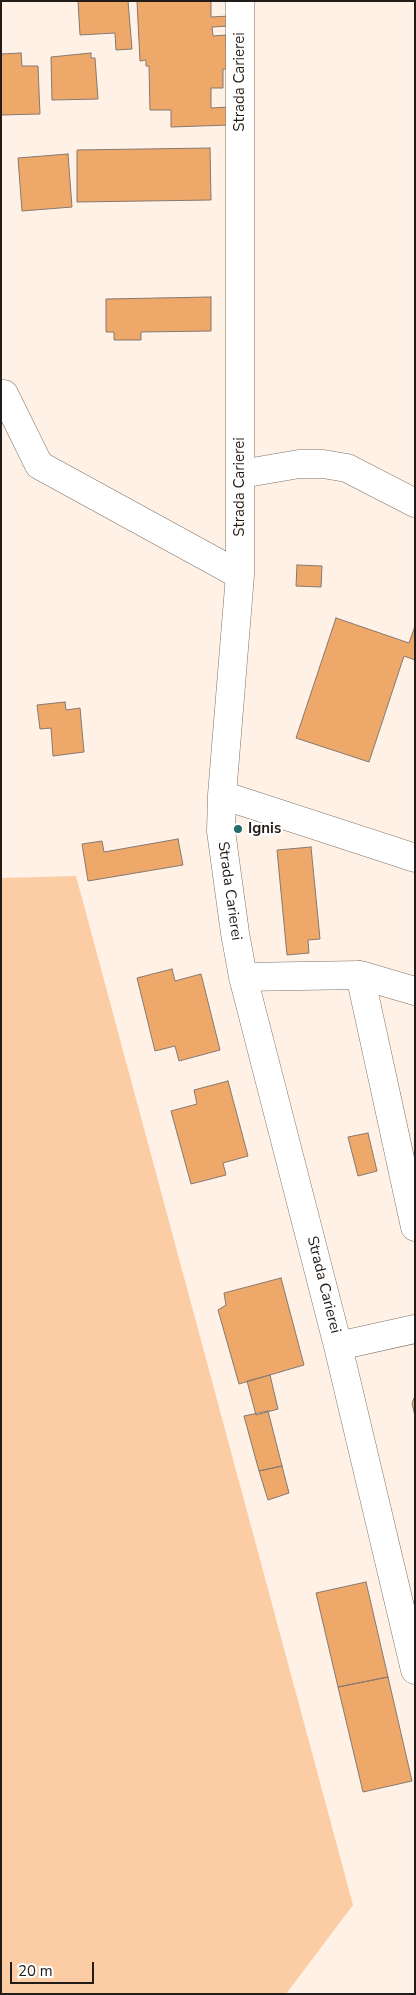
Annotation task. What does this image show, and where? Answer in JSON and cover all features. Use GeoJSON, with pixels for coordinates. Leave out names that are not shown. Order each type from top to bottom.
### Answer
{"type":"FeatureCollection","features":[{"type":"Feature","properties":{"kind":"street","name":"Strada Carierei"},"geometry":{"type":"LineString","coordinates":[[240,1],[240,574],[222,795],[221,831],[234,933],[243,977],[338,1346],[415,1670]]}},
{"type":"Feature","properties":{"kind":"street"},"geometry":{"type":"LineString","coordinates":[[4,394],[39,466],[240,574]]}},
{"type":"Feature","properties":{"kind":"street"},"geometry":{"type":"LineString","coordinates":[[241,474],[299,464],[323,464],[347,468],[415,503]]}},
{"type":"Feature","properties":{"kind":"street"},"geometry":{"type":"LineString","coordinates":[[222,795],[415,858]]}},
{"type":"Feature","properties":{"kind":"street"},"geometry":{"type":"LineString","coordinates":[[360,975],[415,1227]]}},
{"type":"Feature","properties":{"kind":"street"},"geometry":{"type":"LineString","coordinates":[[243,977],[360,975],[415,991]]}},
{"type":"Feature","properties":{"kind":"street"},"geometry":{"type":"LineString","coordinates":[[338,1346],[415,1330]]}},
{"type":"Feature","properties":{"kind":"shaded area"},"geometry":{"type":"Polygon","coordinates":[[[76,876],[353,1905],[286,1994],[1,1994],[1,878],[76,876]]]}},
{"type":"Feature","properties":{"kind":"building"},"geometry":{"type":"Polygon","coordinates":[[[78,1],[128,1],[132,49],[116,50],[115,33],[80,35],[78,1]]]}},
{"type":"Feature","properties":{"kind":"building"},"geometry":{"type":"Polygon","coordinates":[[[137,1],[211,1],[211,17],[230,16],[230,26],[212,27],[213,36],[226,35],[227,69],[223,69],[223,88],[211,88],[211,108],[230,107],[231,125],[171,127],[171,110],[150,110],[149,66],[146,66],[146,60],[140,61],[137,1]]]}},
{"type":"Feature","properties":{"kind":"building"},"geometry":{"type":"Polygon","coordinates":[[[21,53],[22,66],[38,66],[40,114],[1,115],[1,54],[21,53]]]}},
{"type":"Feature","properties":{"kind":"building"},"geometry":{"type":"Polygon","coordinates":[[[91,53],[91,58],[95,58],[98,99],[52,100],[51,57],[91,53]]]}},
{"type":"Feature","properties":{"kind":"building"},"geometry":{"type":"Polygon","coordinates":[[[210,148],[211,200],[77,202],[77,150],[210,148]]]}},
{"type":"Feature","properties":{"kind":"building"},"geometry":{"type":"Polygon","coordinates":[[[68,154],[72,207],[22,211],[18,158],[68,154]]]}},
{"type":"Feature","properties":{"kind":"building"},"geometry":{"type":"Polygon","coordinates":[[[211,297],[211,331],[141,332],[141,340],[114,340],[114,332],[106,332],[106,299],[211,297]]]}},
{"type":"Feature","properties":{"kind":"building"},"geometry":{"type":"Polygon","coordinates":[[[297,565],[322,566],[321,587],[296,586],[297,565]]]}},
{"type":"Feature","properties":{"kind":"building"},"geometry":{"type":"Polygon","coordinates":[[[336,618],[409,643],[415,626],[415,660],[404,656],[369,762],[296,738],[336,618]]]}},
{"type":"Feature","properties":{"kind":"building"},"geometry":{"type":"Polygon","coordinates":[[[65,702],[66,710],[80,708],[84,752],[53,756],[51,728],[40,729],[37,705],[65,702]]]}},
{"type":"Feature","properties":{"kind":"building"},"geometry":{"type":"Polygon","coordinates":[[[178,839],[183,865],[88,881],[82,844],[102,841],[104,852],[178,839]]]}},
{"type":"Feature","properties":{"kind":"building"},"geometry":{"type":"Polygon","coordinates":[[[311,847],[320,939],[308,940],[309,953],[287,955],[277,850],[311,847]]]}},
{"type":"Feature","properties":{"kind":"building"},"geometry":{"type":"Polygon","coordinates":[[[172,969],[175,981],[201,974],[220,1050],[179,1061],[175,1046],[155,1051],[137,978],[172,969]]]}},
{"type":"Feature","properties":{"kind":"building"},"geometry":{"type":"Polygon","coordinates":[[[228,1081],[248,1156],[223,1163],[226,1175],[191,1184],[171,1111],[197,1104],[194,1090],[228,1081]]]}},
{"type":"Feature","properties":{"kind":"building"},"geometry":{"type":"Polygon","coordinates":[[[368,1133],[377,1171],[358,1176],[348,1137],[368,1133]]]}},
{"type":"Feature","properties":{"kind":"building"},"geometry":{"type":"Polygon","coordinates":[[[281,1278],[304,1365],[239,1384],[218,1310],[226,1305],[224,1293],[281,1278]]]}},
{"type":"Feature","properties":{"kind":"building"},"geometry":{"type":"Polygon","coordinates":[[[270,1375],[278,1409],[256,1415],[247,1381],[270,1375]]]}},
{"type":"Feature","properties":{"kind":"building"},"geometry":{"type":"Polygon","coordinates":[[[415,1396],[415,1416],[412,1403],[415,1396]]]}},
{"type":"Feature","properties":{"kind":"building"},"geometry":{"type":"Polygon","coordinates":[[[268,1411],[282,1466],[259,1471],[244,1416],[268,1411]]]}},
{"type":"Feature","properties":{"kind":"building"},"geometry":{"type":"Polygon","coordinates":[[[282,1466],[289,1493],[268,1500],[259,1471],[282,1466]]]}},
{"type":"Feature","properties":{"kind":"building"},"geometry":{"type":"Polygon","coordinates":[[[366,1582],[388,1677],[338,1687],[316,1593],[366,1582]]]}},
{"type":"Feature","properties":{"kind":"building"},"geometry":{"type":"Polygon","coordinates":[[[388,1677],[412,1781],[363,1792],[338,1687],[388,1677]]]}},
{"type":"Feature","properties":{"kind":"place","name":"Ignis"},"geometry":{"type":"Point","coordinates":[238,829]}}]}
